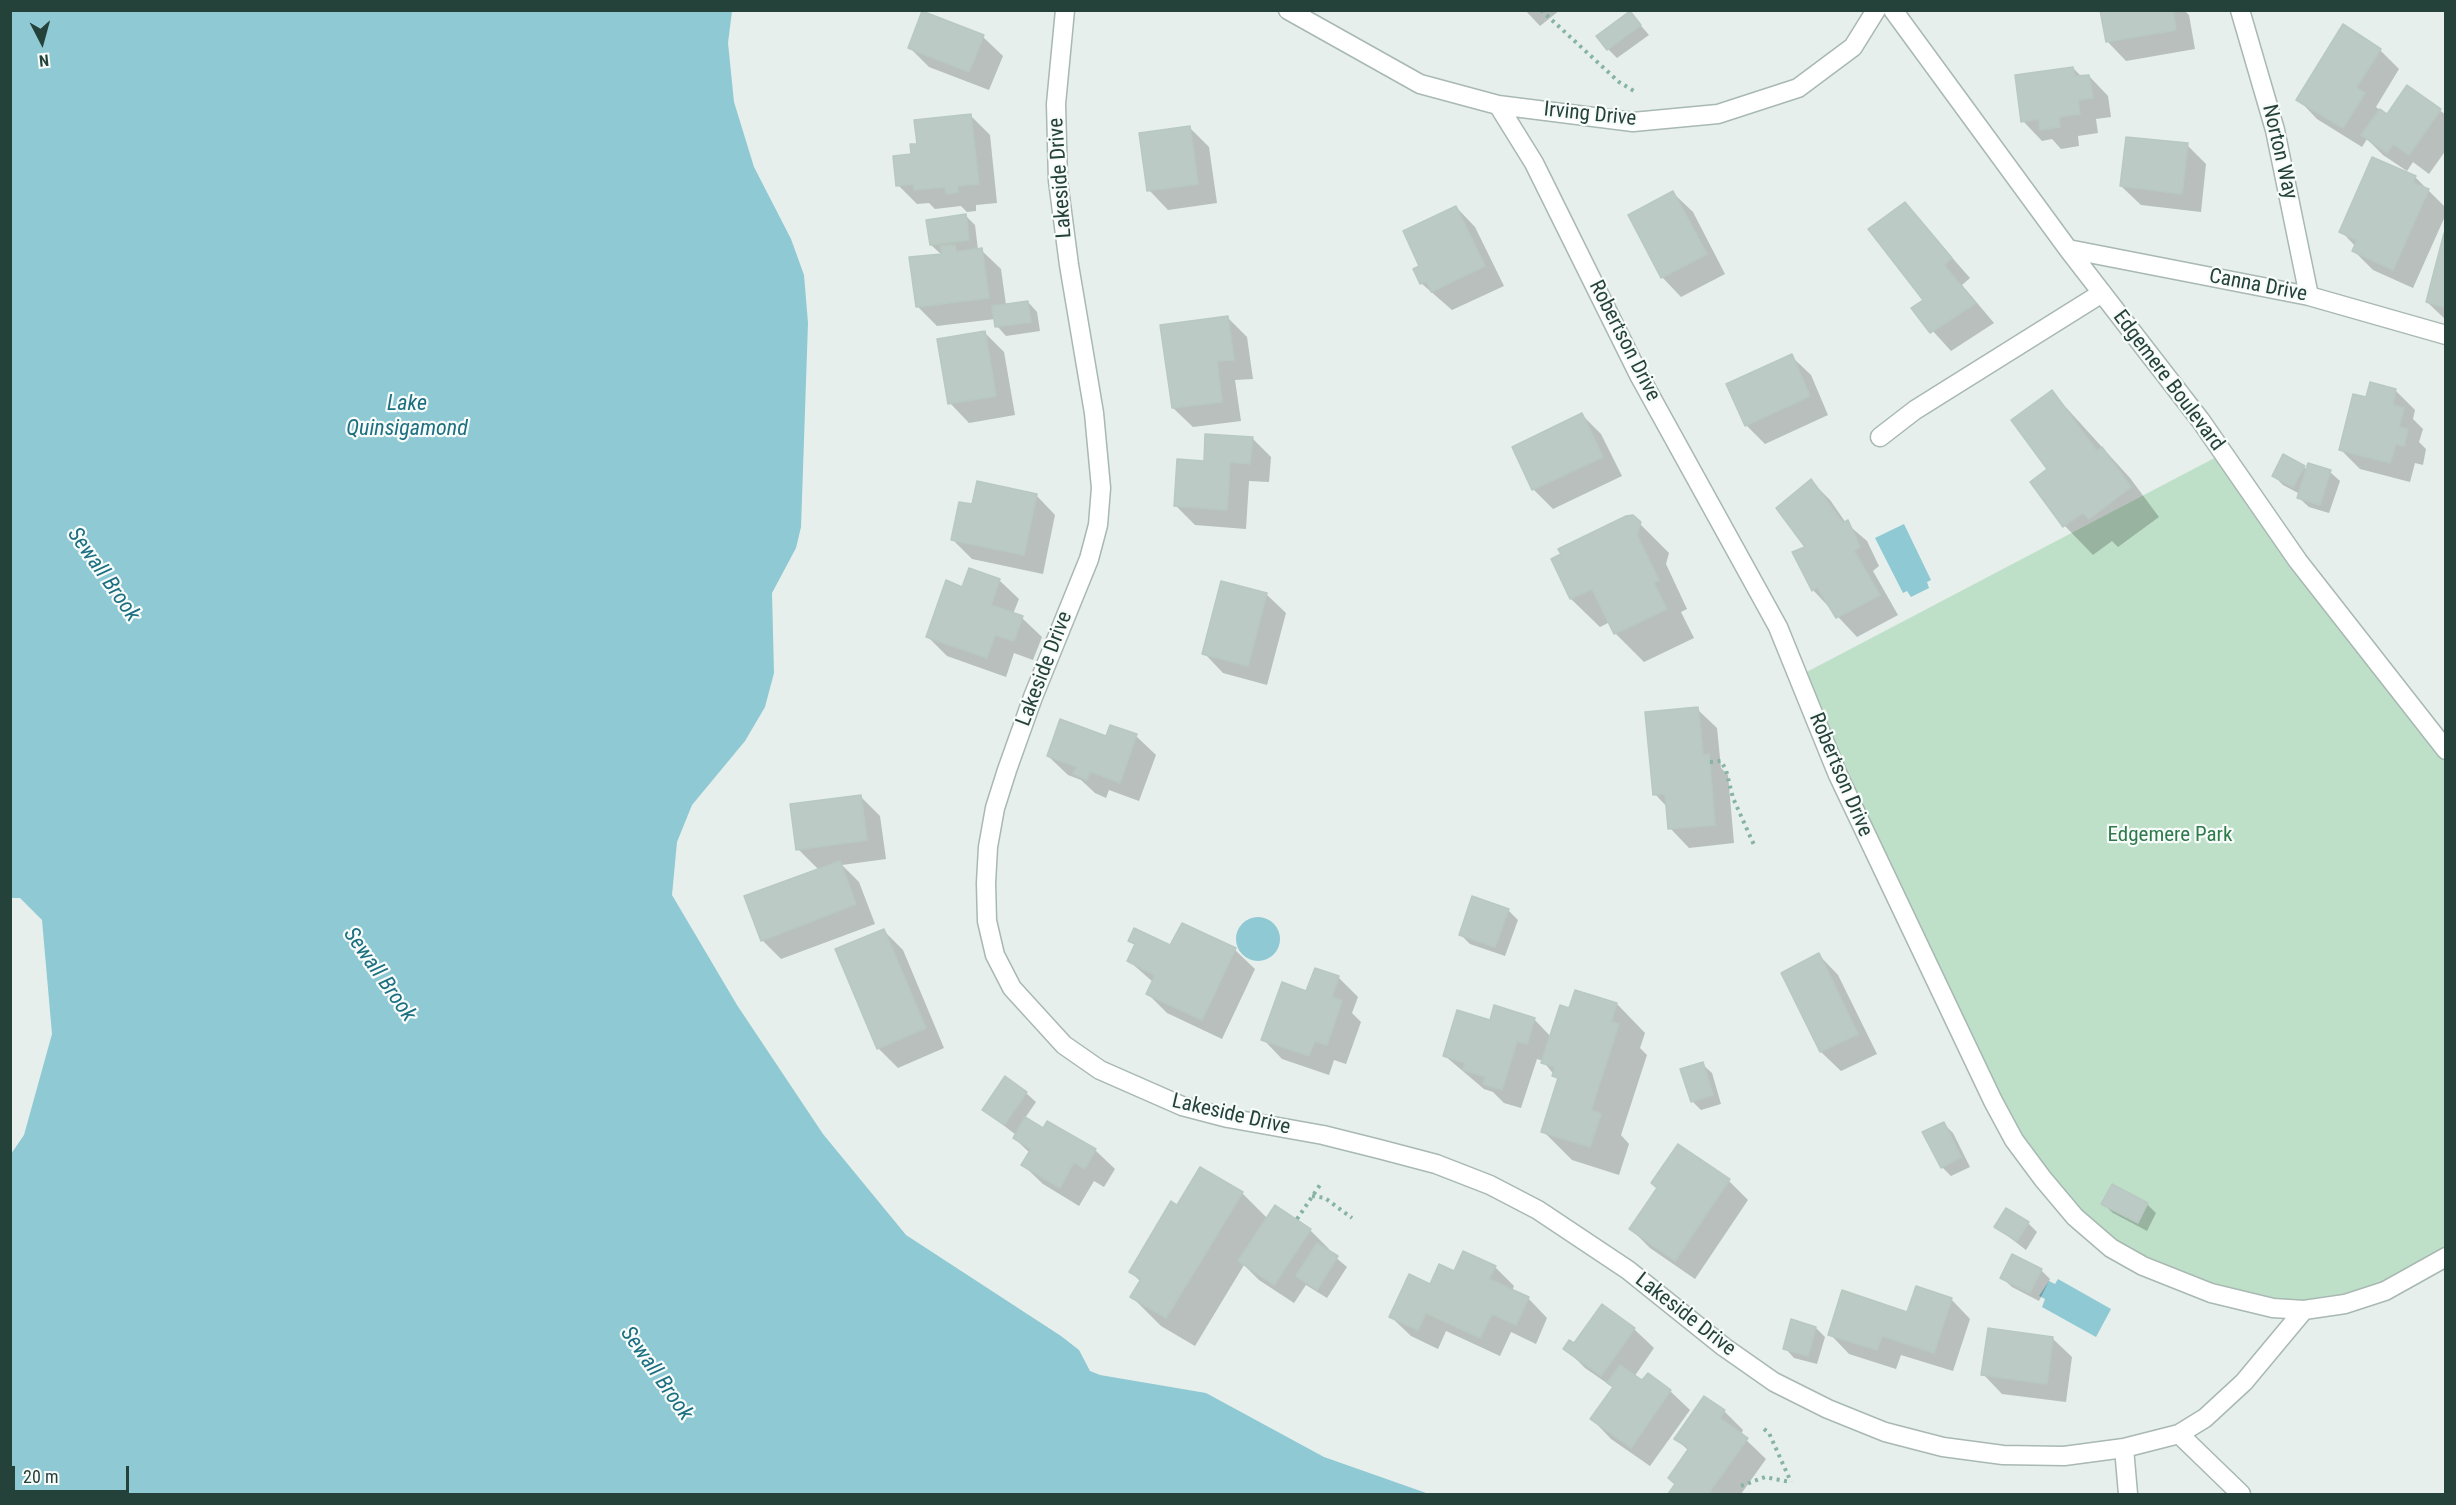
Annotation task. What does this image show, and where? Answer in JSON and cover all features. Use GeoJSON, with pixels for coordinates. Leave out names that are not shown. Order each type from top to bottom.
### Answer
{"type":"FeatureCollection","features":[{"type":"Feature","properties":{"kind":"street","name":"Lakeside Drive"},"geometry":{"type":"LineString","coordinates":[[1065,10],[1056,104],[1058,181],[1069,265],[1090,383],[1101,488],[1098,525],[1089,559],[1033,697],[996,808],[988,847],[987,921],[995,955],[1012,988],[1064,1045],[1100,1070],[1140,1090],[1182,1106],[1228,1118],[1323,1135],[1379,1149],[1436,1164],[1490,1185],[1538,1210],[1628,1270],[1724,1347],[1774,1382],[1828,1409],[1885,1432],[1953,1449],[2003,1455],[2064,1456],[2124,1448],[2179,1434],[2205,1418],[2244,1382],[2304,1310]]}},
{"type":"Feature","properties":{"kind":"street","name":"Irving Drive"},"geometry":{"type":"LineString","coordinates":[[1288,10],[1420,84],[1498,105],[1633,122],[1718,114],[1798,88],[1852,47],[1876,10]]}},
{"type":"Feature","properties":{"kind":"street","name":"Edgemere Boulevard"},"geometry":{"type":"LineString","coordinates":[[1893,10],[2068,249],[2201,421],[2305,570],[2445,750]]}},
{"type":"Feature","properties":{"kind":"street","name":"Norton Way"},"geometry":{"type":"LineString","coordinates":[[2240,10],[2275,130],[2309,296]]}},
{"type":"Feature","properties":{"kind":"street","name":"Robertson Drive"},"geometry":{"type":"LineString","coordinates":[[1498,105],[1534,163],[1630,357],[1778,627],[1843,786],[1993,1101],[2014,1140],[2043,1179],[2075,1217],[2111,1248],[2143,1266],[2211,1293],[2273,1308],[2304,1310],[2345,1304],[2385,1290],[2445,1257]]}},
{"type":"Feature","properties":{"kind":"street","name":"Canna Drive"},"geometry":{"type":"LineString","coordinates":[[2068,249],[2309,296],[2445,335]]}},
{"type":"Feature","properties":{"kind":"street"},"geometry":{"type":"LineString","coordinates":[[1880,437],[1915,410],[2102,293]]}},
{"type":"Feature","properties":{"kind":"street"},"geometry":{"type":"LineString","coordinates":[[2179,1434],[2241,1494]]}},
{"type":"Feature","properties":{"kind":"street"},"geometry":{"type":"LineString","coordinates":[[2124,1448],[2128,1494]]}},
{"type":"Feature","properties":{"kind":"path"},"geometry":{"type":"LineString","coordinates":[[1541,10],[1619,82],[1678,118]]}},
{"type":"Feature","properties":{"kind":"path"},"geometry":{"type":"LineString","coordinates":[[1710,762],[1721,761],[1726,770],[1733,798],[1754,845]]}},
{"type":"Feature","properties":{"kind":"path"},"geometry":{"type":"LineString","coordinates":[[1297,1219],[1322,1182]]}},
{"type":"Feature","properties":{"kind":"path"},"geometry":{"type":"LineString","coordinates":[[1312,1196],[1325,1198],[1352,1218]]}},
{"type":"Feature","properties":{"kind":"path"},"geometry":{"type":"LineString","coordinates":[[1741,1486],[1765,1477],[1791,1482],[1769,1433],[1764,1429]]}},
{"type":"Feature","properties":{"kind":"green space","name":"Edgemere Park"},"geometry":{"type":"Polygon","coordinates":[[[2224,453],[2445,749],[2445,1254],[2423,1271],[2304,1310],[2211,1293],[2111,1248],[2051,1188],[1917,942],[1799,676],[2224,453]]]}},
{"type":"Feature","properties":{"kind":"water","name":"Lake Quinsigamond"},"geometry":{"type":"Polygon","coordinates":[[[10,11],[732,11],[728,43],[734,102],[754,167],[791,239],[804,275],[808,323],[801,527],[796,548],[772,593],[774,673],[765,707],[745,741],[692,805],[677,842],[672,895],[737,1005],[823,1134],[906,1235],[1061,1336],[1079,1350],[1090,1371],[1100,1375],[1206,1393],[1324,1457],[1429,1494],[11,1494],[11,1154],[24,1135],[52,1034],[42,920],[20,898],[10,898],[10,11]]]}},
{"type":"Feature","properties":{"kind":"water"},"geometry":{"type":"Polygon","coordinates":[[[1904,524],[1931,580],[1927,582],[1929,588],[1911,597],[1907,591],[1903,593],[1875,538],[1904,524]]]}},
{"type":"Feature","properties":{"kind":"water"},"geometry":{"type":"Polygon","coordinates":[[[1258,917],[1267,918],[1274,923],[1279,930],[1279,948],[1274,955],[1267,960],[1258,961],[1249,960],[1242,955],[1237,948],[1236,939],[1237,930],[1242,923],[1249,918],[1258,917]]]}},
{"type":"Feature","properties":{"kind":"water"},"geometry":{"type":"Polygon","coordinates":[[[2058,1279],[2111,1309],[2096,1337],[2042,1307],[2045,1299],[2039,1296],[2049,1281],[2055,1284],[2058,1279]]]}},
{"type":"Feature","properties":{"kind":"building"},"geometry":{"type":"Polygon","coordinates":[[[2100,10],[2173,10],[2176,30],[2106,42],[2100,10]]]}},
{"type":"Feature","properties":{"kind":"building"},"geometry":{"type":"Polygon","coordinates":[[[922,11],[984,35],[969,72],[908,48],[922,11]]]}},
{"type":"Feature","properties":{"kind":"building"},"geometry":{"type":"Polygon","coordinates":[[[1630,11],[1641,25],[1607,50],[1596,36],[1630,11]]]}},
{"type":"Feature","properties":{"kind":"building"},"geometry":{"type":"Polygon","coordinates":[[[2343,24],[2381,49],[2356,88],[2365,93],[2343,128],[2296,100],[2343,24]]]}},
{"type":"Feature","properties":{"kind":"building"},"geometry":{"type":"Polygon","coordinates":[[[2073,67],[2075,76],[2089,75],[2093,98],[2078,100],[2080,114],[2059,117],[2060,127],[2040,130],[2039,119],[2021,122],[2015,75],[2073,67]]]}},
{"type":"Feature","properties":{"kind":"building"},"geometry":{"type":"Polygon","coordinates":[[[2407,85],[2441,109],[2409,155],[2393,144],[2387,153],[2361,135],[2380,109],[2387,114],[2407,85]]]}},
{"type":"Feature","properties":{"kind":"building"},"geometry":{"type":"Polygon","coordinates":[[[971,114],[979,184],[957,186],[958,192],[946,194],[945,187],[914,190],[914,184],[896,186],[893,156],[911,154],[910,144],[917,144],[914,120],[971,114]]]}},
{"type":"Feature","properties":{"kind":"building"},"geometry":{"type":"Polygon","coordinates":[[[1190,126],[1198,184],[1147,191],[1139,133],[1190,126]]]}},
{"type":"Feature","properties":{"kind":"building"},"geometry":{"type":"Polygon","coordinates":[[[2126,137],[2188,143],[2182,194],[2120,186],[2126,137]]]}},
{"type":"Feature","properties":{"kind":"building"},"geometry":{"type":"Polygon","coordinates":[[[2372,157],[2416,176],[2413,183],[2429,189],[2393,270],[2352,251],[2357,240],[2339,232],[2372,157]]]}},
{"type":"Feature","properties":{"kind":"building"},"geometry":{"type":"Polygon","coordinates":[[[1673,191],[1707,254],[1661,278],[1628,215],[1673,191]]]}},
{"type":"Feature","properties":{"kind":"building"},"geometry":{"type":"Polygon","coordinates":[[[1905,202],[1952,258],[1944,265],[1976,303],[1930,333],[1911,308],[1923,300],[1868,229],[1905,202]]]}},
{"type":"Feature","properties":{"kind":"building"},"geometry":{"type":"Polygon","coordinates":[[[1456,206],[1485,266],[1431,292],[1427,282],[1420,284],[1413,269],[1419,266],[1403,231],[1456,206]]]}},
{"type":"Feature","properties":{"kind":"building"},"geometry":{"type":"Polygon","coordinates":[[[966,214],[969,240],[930,245],[926,220],[966,214]]]}},
{"type":"Feature","properties":{"kind":"building"},"geometry":{"type":"Polygon","coordinates":[[[2444,233],[2446,234],[2446,308],[2426,302],[2444,233]]]}},
{"type":"Feature","properties":{"kind":"building"},"geometry":{"type":"Polygon","coordinates":[[[955,245],[956,252],[982,248],[989,298],[916,307],[909,257],[942,254],[940,246],[955,245]]]}},
{"type":"Feature","properties":{"kind":"building"},"geometry":{"type":"Polygon","coordinates":[[[1028,301],[1031,322],[995,327],[992,306],[1028,301]]]}},
{"type":"Feature","properties":{"kind":"building"},"geometry":{"type":"Polygon","coordinates":[[[1228,316],[1234,360],[1217,361],[1222,402],[1172,408],[1160,325],[1228,316]]]}},
{"type":"Feature","properties":{"kind":"building"},"geometry":{"type":"Polygon","coordinates":[[[985,331],[996,396],[948,404],[937,339],[985,331]]]}},
{"type":"Feature","properties":{"kind":"building"},"geometry":{"type":"Polygon","coordinates":[[[1792,354],[1810,396],[1745,426],[1726,384],[1792,354]]]}},
{"type":"Feature","properties":{"kind":"building"},"geometry":{"type":"Polygon","coordinates":[[[2370,382],[2396,389],[2393,405],[2404,408],[2399,427],[2408,429],[2404,446],[2396,444],[2390,463],[2339,450],[2353,394],[2366,397],[2370,382]]]}},
{"type":"Feature","properties":{"kind":"building"},"geometry":{"type":"Polygon","coordinates":[[[2052,390],[2097,451],[2102,447],[2131,487],[2089,519],[2083,513],[2063,527],[2030,482],[2047,469],[2011,420],[2052,390]]]}},
{"type":"Feature","properties":{"kind":"building"},"geometry":{"type":"Polygon","coordinates":[[[1582,413],[1603,457],[1532,490],[1512,447],[1582,413]]]}},
{"type":"Feature","properties":{"kind":"building"},"geometry":{"type":"Polygon","coordinates":[[[1205,434],[1253,437],[1250,464],[1230,462],[1227,510],[1174,506],[1177,459],[1204,461],[1205,434]]]}},
{"type":"Feature","properties":{"kind":"building"},"geometry":{"type":"Polygon","coordinates":[[[2283,454],[2305,466],[2293,487],[2272,476],[2283,454]]]}},
{"type":"Feature","properties":{"kind":"building"},"geometry":{"type":"Polygon","coordinates":[[[2308,463],[2331,470],[2320,505],[2297,498],[2308,463]]]}},
{"type":"Feature","properties":{"kind":"building"},"geometry":{"type":"Polygon","coordinates":[[[1811,479],[1843,523],[1848,520],[1860,547],[1854,551],[1880,595],[1836,618],[1817,587],[1812,591],[1792,552],[1805,547],[1776,508],[1811,479]]]}},
{"type":"Feature","properties":{"kind":"building"},"geometry":{"type":"Polygon","coordinates":[[[977,481],[1037,494],[1024,555],[951,540],[959,502],[972,504],[977,481]]]}},
{"type":"Feature","properties":{"kind":"building"},"geometry":{"type":"Polygon","coordinates":[[[1633,515],[1641,522],[1637,535],[1659,580],[1654,583],[1667,609],[1614,634],[1592,589],[1570,599],[1551,559],[1561,554],[1558,549],[1626,516],[1633,515]]]}},
{"type":"Feature","properties":{"kind":"building"},"geometry":{"type":"Polygon","coordinates":[[[969,568],[1000,579],[991,605],[1023,616],[1014,641],[995,635],[987,658],[926,637],[946,580],[962,587],[969,568]]]}},
{"type":"Feature","properties":{"kind":"building"},"geometry":{"type":"Polygon","coordinates":[[[1221,581],[1267,593],[1248,666],[1202,654],[1221,581]]]}},
{"type":"Feature","properties":{"kind":"building"},"geometry":{"type":"Polygon","coordinates":[[[1698,707],[1703,755],[1709,754],[1715,825],[1668,829],[1665,794],[1653,795],[1645,712],[1698,707]]]}},
{"type":"Feature","properties":{"kind":"building"},"geometry":{"type":"Polygon","coordinates":[[[1060,719],[1106,736],[1110,725],[1137,734],[1120,783],[1090,771],[1087,780],[1073,774],[1077,767],[1047,756],[1060,719]]]}},
{"type":"Feature","properties":{"kind":"building"},"geometry":{"type":"Polygon","coordinates":[[[861,795],[867,840],[796,850],[790,804],[861,795]]]}},
{"type":"Feature","properties":{"kind":"building"},"geometry":{"type":"Polygon","coordinates":[[[840,861],[856,904],[761,941],[744,896],[840,861]]]}},
{"type":"Feature","properties":{"kind":"building"},"geometry":{"type":"Polygon","coordinates":[[[1472,896],[1509,909],[1495,947],[1459,935],[1472,896]]]}},
{"type":"Feature","properties":{"kind":"building"},"geometry":{"type":"Polygon","coordinates":[[[1182,923],[1236,948],[1202,1020],[1146,994],[1155,975],[1127,961],[1135,944],[1128,941],[1134,928],[1170,945],[1182,923]]]}},
{"type":"Feature","properties":{"kind":"building"},"geometry":{"type":"Polygon","coordinates":[[[884,929],[926,1028],[877,1049],[835,949],[884,929]]]}},
{"type":"Feature","properties":{"kind":"building"},"geometry":{"type":"Polygon","coordinates":[[[1819,953],[1858,1034],[1820,1052],[1781,973],[1819,953]]]}},
{"type":"Feature","properties":{"kind":"building"},"geometry":{"type":"Polygon","coordinates":[[[1315,968],[1339,976],[1332,997],[1342,1001],[1327,1045],[1315,1041],[1309,1056],[1261,1040],[1282,982],[1306,991],[1315,968]]]}},
{"type":"Feature","properties":{"kind":"building"},"geometry":{"type":"Polygon","coordinates":[[[1575,990],[1617,1003],[1611,1022],[1619,1024],[1591,1110],[1601,1114],[1590,1147],[1541,1132],[1558,1078],[1552,1076],[1555,1067],[1541,1063],[1560,1005],[1569,1008],[1575,990]]]}},
{"type":"Feature","properties":{"kind":"building"},"geometry":{"type":"Polygon","coordinates":[[[1494,1005],[1535,1018],[1527,1044],[1517,1041],[1502,1090],[1483,1084],[1485,1077],[1463,1070],[1465,1063],[1443,1056],[1457,1010],[1490,1020],[1494,1005]]]}},
{"type":"Feature","properties":{"kind":"building"},"geometry":{"type":"Polygon","coordinates":[[[1703,1062],[1713,1095],[1691,1102],[1680,1069],[1703,1062]]]}},
{"type":"Feature","properties":{"kind":"building"},"geometry":{"type":"Polygon","coordinates":[[[1005,1076],[1027,1092],[1004,1125],[982,1110],[1005,1076]]]}},
{"type":"Feature","properties":{"kind":"building"},"geometry":{"type":"Polygon","coordinates":[[[1025,1117],[1043,1128],[1047,1121],[1096,1149],[1085,1169],[1074,1162],[1060,1188],[1021,1165],[1031,1149],[1013,1138],[1025,1117]]]}},
{"type":"Feature","properties":{"kind":"building"},"geometry":{"type":"Polygon","coordinates":[[[1944,1122],[1961,1157],[1941,1168],[1922,1132],[1944,1122]]]}},
{"type":"Feature","properties":{"kind":"building"},"geometry":{"type":"Polygon","coordinates":[[[1678,1144],[1730,1179],[1675,1261],[1629,1229],[1657,1188],[1651,1183],[1678,1144]]]}},
{"type":"Feature","properties":{"kind":"building"},"geometry":{"type":"Polygon","coordinates":[[[1200,1167],[1243,1192],[1166,1318],[1130,1297],[1141,1279],[1129,1272],[1171,1201],[1177,1205],[1200,1167]]]}},
{"type":"Feature","properties":{"kind":"building"},"geometry":{"type":"Polygon","coordinates":[[[2112,1184],[2148,1203],[2138,1223],[2101,1204],[2112,1184]]]}},
{"type":"Feature","properties":{"kind":"building"},"geometry":{"type":"Polygon","coordinates":[[[1275,1205],[1311,1229],[1274,1285],[1238,1261],[1275,1205]]]}},
{"type":"Feature","properties":{"kind":"building"},"geometry":{"type":"Polygon","coordinates":[[[2006,1208],[2029,1222],[2017,1241],[1994,1227],[2006,1208]]]}},
{"type":"Feature","properties":{"kind":"building"},"geometry":{"type":"Polygon","coordinates":[[[1317,1243],[1338,1256],[1317,1290],[1296,1276],[1317,1243]]]}},
{"type":"Feature","properties":{"kind":"building"},"geometry":{"type":"Polygon","coordinates":[[[1463,1251],[1496,1266],[1489,1279],[1529,1297],[1516,1325],[1492,1314],[1480,1338],[1426,1313],[1418,1330],[1389,1317],[1409,1274],[1430,1284],[1439,1264],[1454,1271],[1463,1251]]]}},
{"type":"Feature","properties":{"kind":"building"},"geometry":{"type":"Polygon","coordinates":[[[2012,1254],[2042,1269],[2030,1293],[2000,1278],[2012,1254]]]}},
{"type":"Feature","properties":{"kind":"building"},"geometry":{"type":"Polygon","coordinates":[[[1916,1286],[1952,1298],[1934,1353],[1882,1336],[1877,1350],[1828,1335],[1842,1290],[1907,1312],[1916,1286]]]}},
{"type":"Feature","properties":{"kind":"building"},"geometry":{"type":"Polygon","coordinates":[[[1602,1304],[1635,1328],[1601,1376],[1563,1349],[1569,1340],[1574,1343],[1602,1304]]]}},
{"type":"Feature","properties":{"kind":"building"},"geometry":{"type":"Polygon","coordinates":[[[1791,1319],[1816,1327],[1808,1356],[1783,1349],[1791,1319]]]}},
{"type":"Feature","properties":{"kind":"building"},"geometry":{"type":"Polygon","coordinates":[[[1988,1328],[2053,1337],[2047,1384],[1981,1375],[1988,1328]]]}},
{"type":"Feature","properties":{"kind":"building"},"geometry":{"type":"Polygon","coordinates":[[[1620,1365],[1642,1380],[1648,1373],[1671,1390],[1631,1448],[1590,1419],[1613,1387],[1607,1383],[1620,1365]]]}},
{"type":"Feature","properties":{"kind":"building"},"geometry":{"type":"Polygon","coordinates":[[[1704,1396],[1725,1410],[1720,1418],[1748,1438],[1708,1494],[1668,1494],[1675,1484],[1668,1478],[1689,1448],[1674,1439],[1704,1396]]]}},
{"type":"Feature","properties":{"kind":"water label","name":"Sewall Brook"},"geometry":{"type":"Point","coordinates":[103,575]}},
{"type":"Feature","properties":{"kind":"water label","name":"Sewall Brook"},"geometry":{"type":"Point","coordinates":[379,975]}},
{"type":"Feature","properties":{"kind":"water label","name":"Sewall Brook"},"geometry":{"type":"Point","coordinates":[656,1374]}}]}
